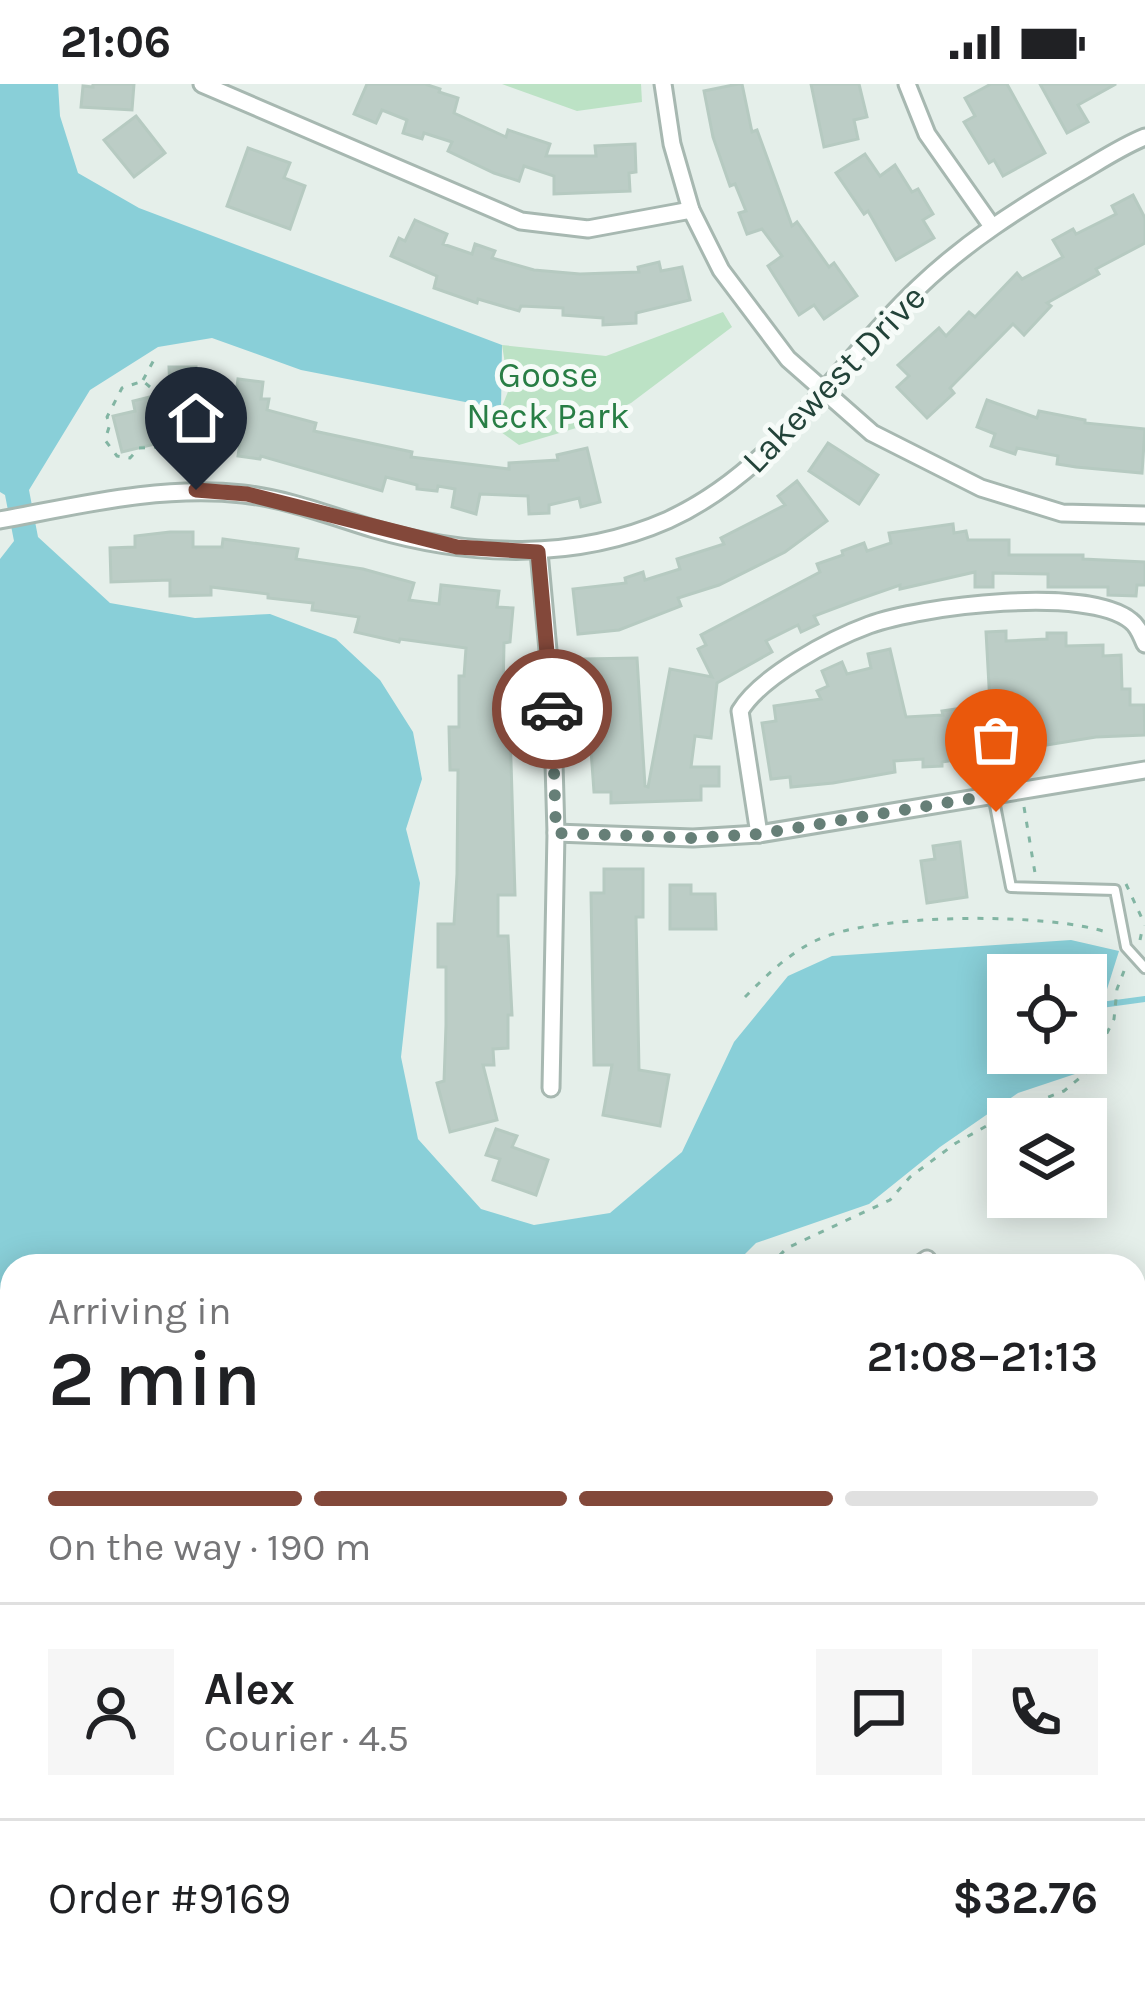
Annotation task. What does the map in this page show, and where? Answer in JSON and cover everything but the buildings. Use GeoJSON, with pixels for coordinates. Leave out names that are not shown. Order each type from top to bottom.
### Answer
{"type":"FeatureCollection","features":[{"type":"Feature","properties":{"kind":"street"},"geometry":{"type":"LineString","coordinates":[[202,84],[521,220],[588,229],[691,210]]}},
{"type":"Feature","properties":{"kind":"street"},"geometry":{"type":"LineString","coordinates":[[663,84],[672,144],[691,210],[722,270],[788,359],[872,433],[981,488],[1062,512],[1145,515]]}},
{"type":"Feature","properties":{"kind":"street"},"geometry":{"type":"LineString","coordinates":[[908,84],[927,134],[991,225]]}},
{"type":"Feature","properties":{"kind":"street","name":"Lakewest Drive"},"geometry":{"type":"LineString","coordinates":[[0,520],[146,493],[230,493],[302,506],[457,547],[538,552],[598,542],[666,520],[718,492],[757,462],[916,289],[991,225],[1145,137]]}},
{"type":"Feature","properties":{"kind":"street"},"geometry":{"type":"LineString","coordinates":[[538,552],[552,694],[556,833],[551,1088]]}},
{"type":"Feature","properties":{"kind":"street"},"geometry":{"type":"LineString","coordinates":[[759,834],[740,711],[763,686],[840,637],[910,615],[1017,601],[1111,611],[1137,626],[1145,644]]}},
{"type":"Feature","properties":{"kind":"street"},"geometry":{"type":"LineString","coordinates":[[556,833],[694,838],[759,834],[1145,770]]}},
{"type":"Feature","properties":{"kind":"lane"},"geometry":{"type":"LineString","coordinates":[[993,795],[1011,886],[1115,890],[1126,947],[1145,968]]}},
{"type":"Feature","properties":{"kind":"path"},"geometry":{"type":"LineString","coordinates":[[110,387],[142,381],[155,358]]}},
{"type":"Feature","properties":{"kind":"path"},"geometry":{"type":"LineString","coordinates":[[142,381],[150,388]]}},
{"type":"Feature","properties":{"kind":"path"},"geometry":{"type":"LineString","coordinates":[[122,388],[107,417],[106,446],[117,456],[130,458],[139,448],[157,447]]}},
{"type":"Feature","properties":{"kind":"path"},"geometry":{"type":"LineString","coordinates":[[1024,807],[1037,882]]}},
{"type":"Feature","properties":{"kind":"path"},"geometry":{"type":"LineString","coordinates":[[1123,882],[1130,886],[1145,925],[1140,940]]}},
{"type":"Feature","properties":{"kind":"path"},"geometry":{"type":"LineString","coordinates":[[745,997],[779,964],[819,939],[863,928],[986,917],[1084,924],[1111,934]]}},
{"type":"Feature","properties":{"kind":"path"},"geometry":{"type":"LineString","coordinates":[[781,1254],[890,1200],[910,1177],[956,1143],[1015,1110],[1064,1091],[1088,1070],[1114,1019],[1124,971]]}},
{"type":"Feature","properties":{"kind":"green space"},"geometry":{"type":"Polygon","coordinates":[[[502,84],[641,84],[642,102],[577,111],[502,84]]]}},
{"type":"Feature","properties":{"kind":"green space","name":"Goose Neck Park"},"geometry":{"type":"Polygon","coordinates":[[[723,312],[732,327],[631,403],[583,426],[519,445],[494,427],[509,389],[502,345],[606,356],[723,312]]]}},
{"type":"Feature","properties":{"kind":"water"},"geometry":{"type":"Polygon","coordinates":[[[0,84],[58,84],[60,116],[78,173],[139,208],[502,345],[501,409],[301,370],[212,338],[158,347],[90,390],[29,490],[38,537],[110,603],[195,618],[270,614],[336,639],[380,680],[413,732],[422,779],[406,829],[420,883],[401,1057],[418,1139],[481,1209],[534,1225],[610,1213],[682,1152],[734,1042],[788,976],[832,956],[1071,940],[1119,951],[1107,989],[1107,954],[987,954],[987,1074],[1075,1074],[1011,1098],[987,1098],[987,1114],[869,1204],[756,1243],[745,1254],[0,1254],[0,559],[14,541],[5,495],[0,492],[0,84]]]}},
{"type":"Feature","properties":{"kind":"waterway"},"geometry":{"type":"LineString","coordinates":[[1107,1004],[1145,999]]}},
{"type":"Feature","properties":{"kind":"way so far"},"geometry":{"type":"LineString","coordinates":[[552,709],[556,833],[694,838],[759,834],[993,795],[996,812]]}},
{"type":"Feature","properties":{"kind":"route"},"geometry":{"type":"LineString","coordinates":[[196,490],[247,494],[302,506],[457,547],[538,552],[552,709]]}}]}
